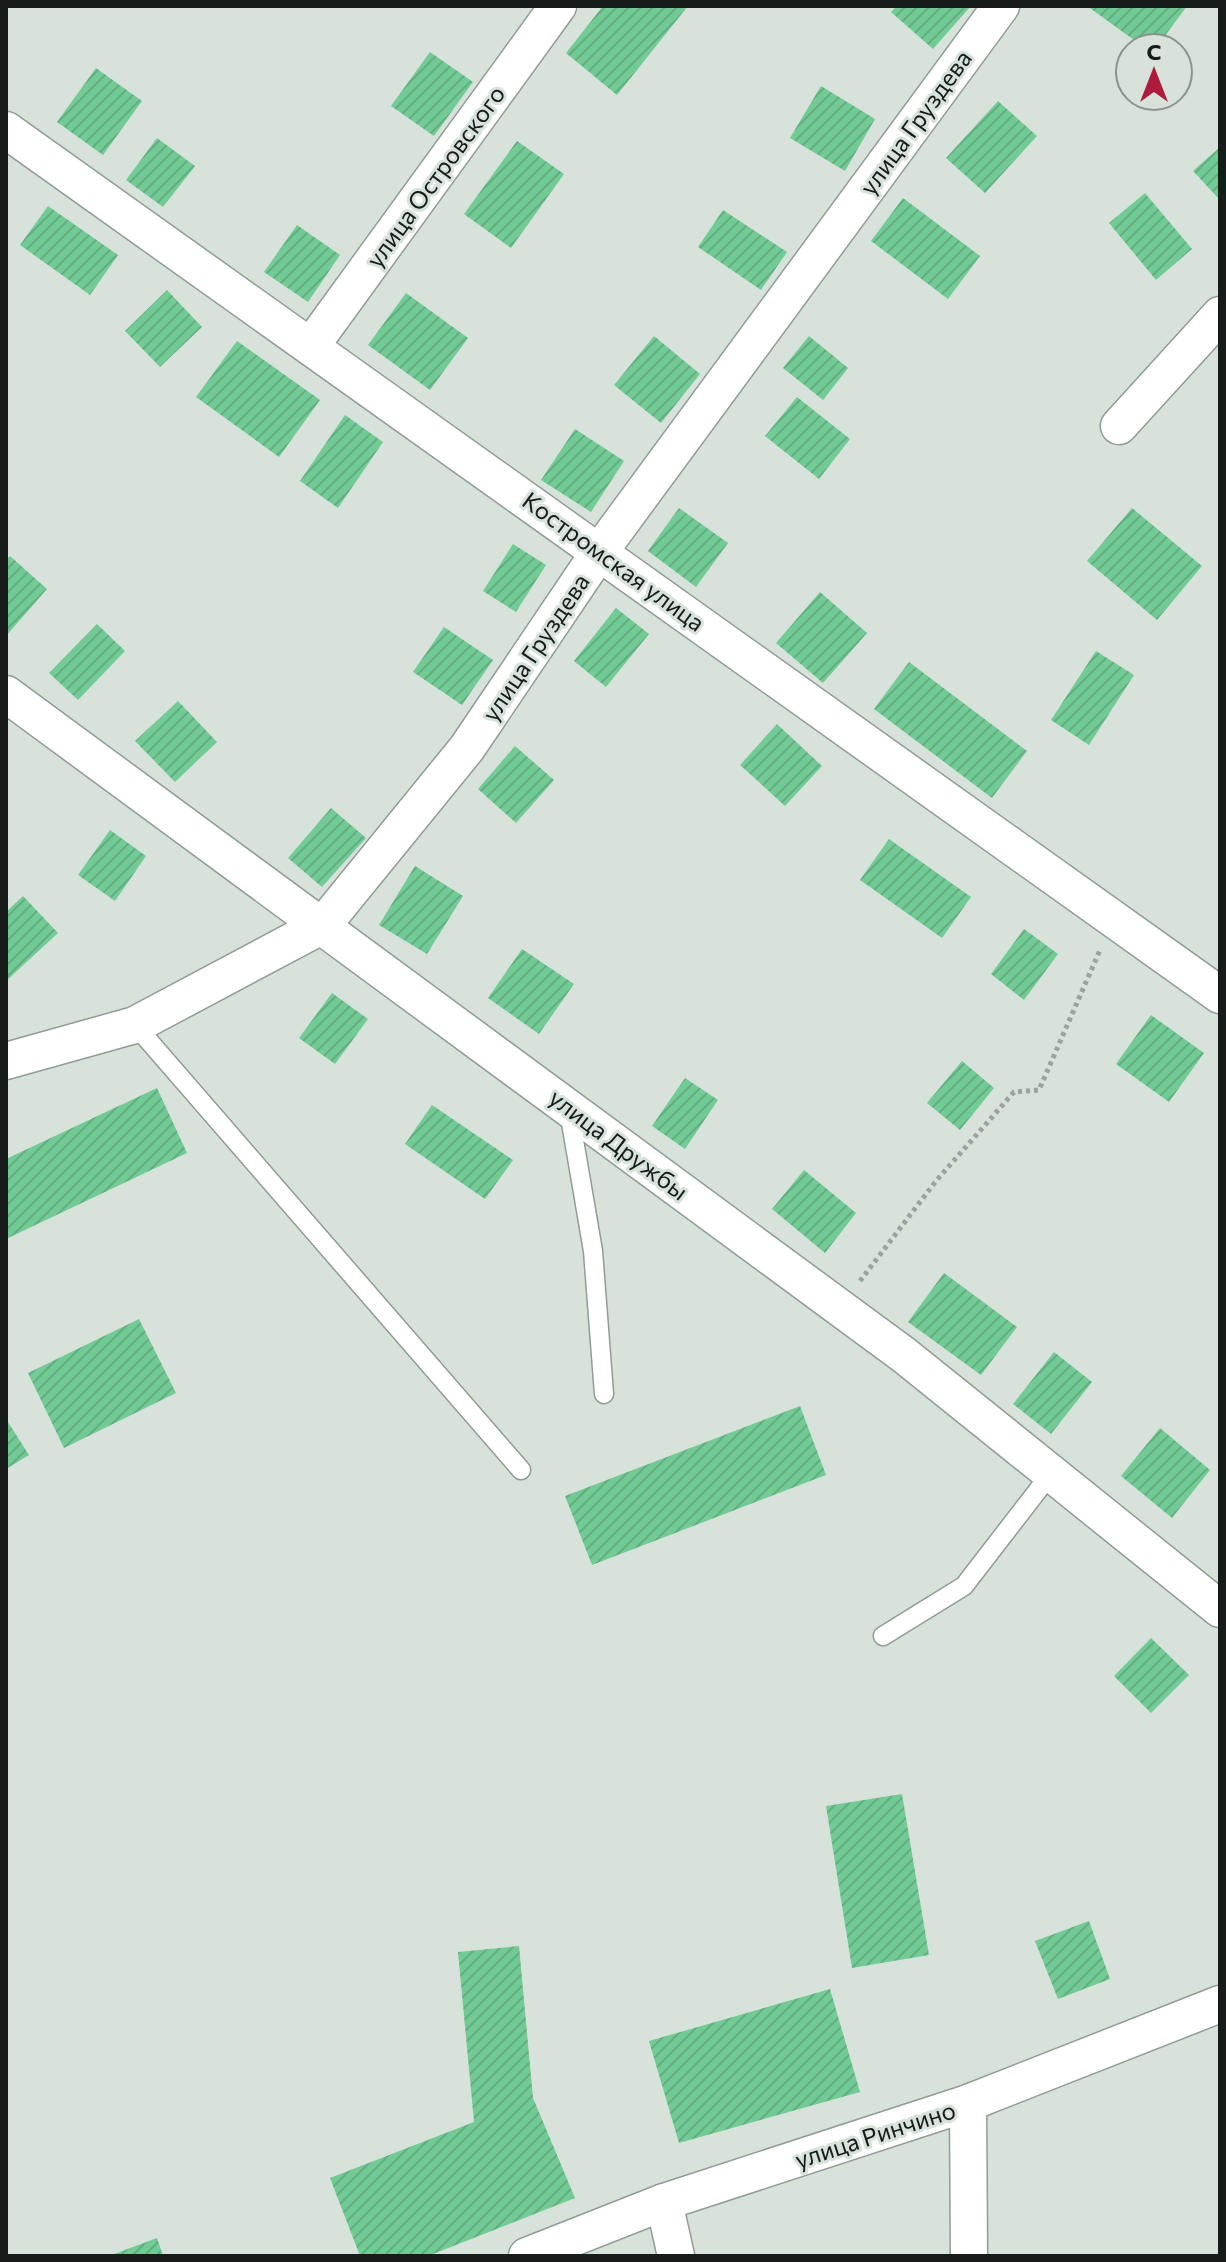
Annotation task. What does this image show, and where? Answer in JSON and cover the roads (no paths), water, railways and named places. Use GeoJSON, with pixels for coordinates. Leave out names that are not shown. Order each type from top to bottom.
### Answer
{"type":"FeatureCollection","features":[{"type":"Feature","properties":{"kind":"street","name":"улица Островского"},"geometry":{"type":"LineString","coordinates":[[311,346],[558,6]]}},
{"type":"Feature","properties":{"kind":"street","name":"улица Груздева"},"geometry":{"type":"LineString","coordinates":[[6,1061],[135,1025],[323,925],[467,748],[600,551],[1001,6]]}},
{"type":"Feature","properties":{"kind":"street","name":"Костромская улица"},"geometry":{"type":"LineString","coordinates":[[6,130],[1220,995]]}},
{"type":"Feature","properties":{"kind":"street"},"geometry":{"type":"LineString","coordinates":[[1119,426],[1220,315]]}},
{"type":"Feature","properties":{"kind":"street","name":"улица Дружбы"},"geometry":{"type":"LineString","coordinates":[[6,694],[840,1307],[1052,1472],[1220,1609]]}},
{"type":"Feature","properties":{"kind":"street","name":"улица Ринчино"},"geometry":{"type":"LineString","coordinates":[[527,2256],[664,2202],[968,2103],[1220,2004]]}},
{"type":"Feature","properties":{"kind":"street"},"geometry":{"type":"LineString","coordinates":[[968,2103],[969,2256]]}},
{"type":"Feature","properties":{"kind":"street"},"geometry":{"type":"LineString","coordinates":[[664,2202],[676,2256]]}},
{"type":"Feature","properties":{"kind":"lane"},"geometry":{"type":"LineString","coordinates":[[135,1025],[521,1470]]}},
{"type":"Feature","properties":{"kind":"lane"},"geometry":{"type":"LineString","coordinates":[[568,1106],[593,1251],[604,1394]]}},
{"type":"Feature","properties":{"kind":"lane"},"geometry":{"type":"LineString","coordinates":[[883,1636],[964,1586],[1052,1472]]}}]}
